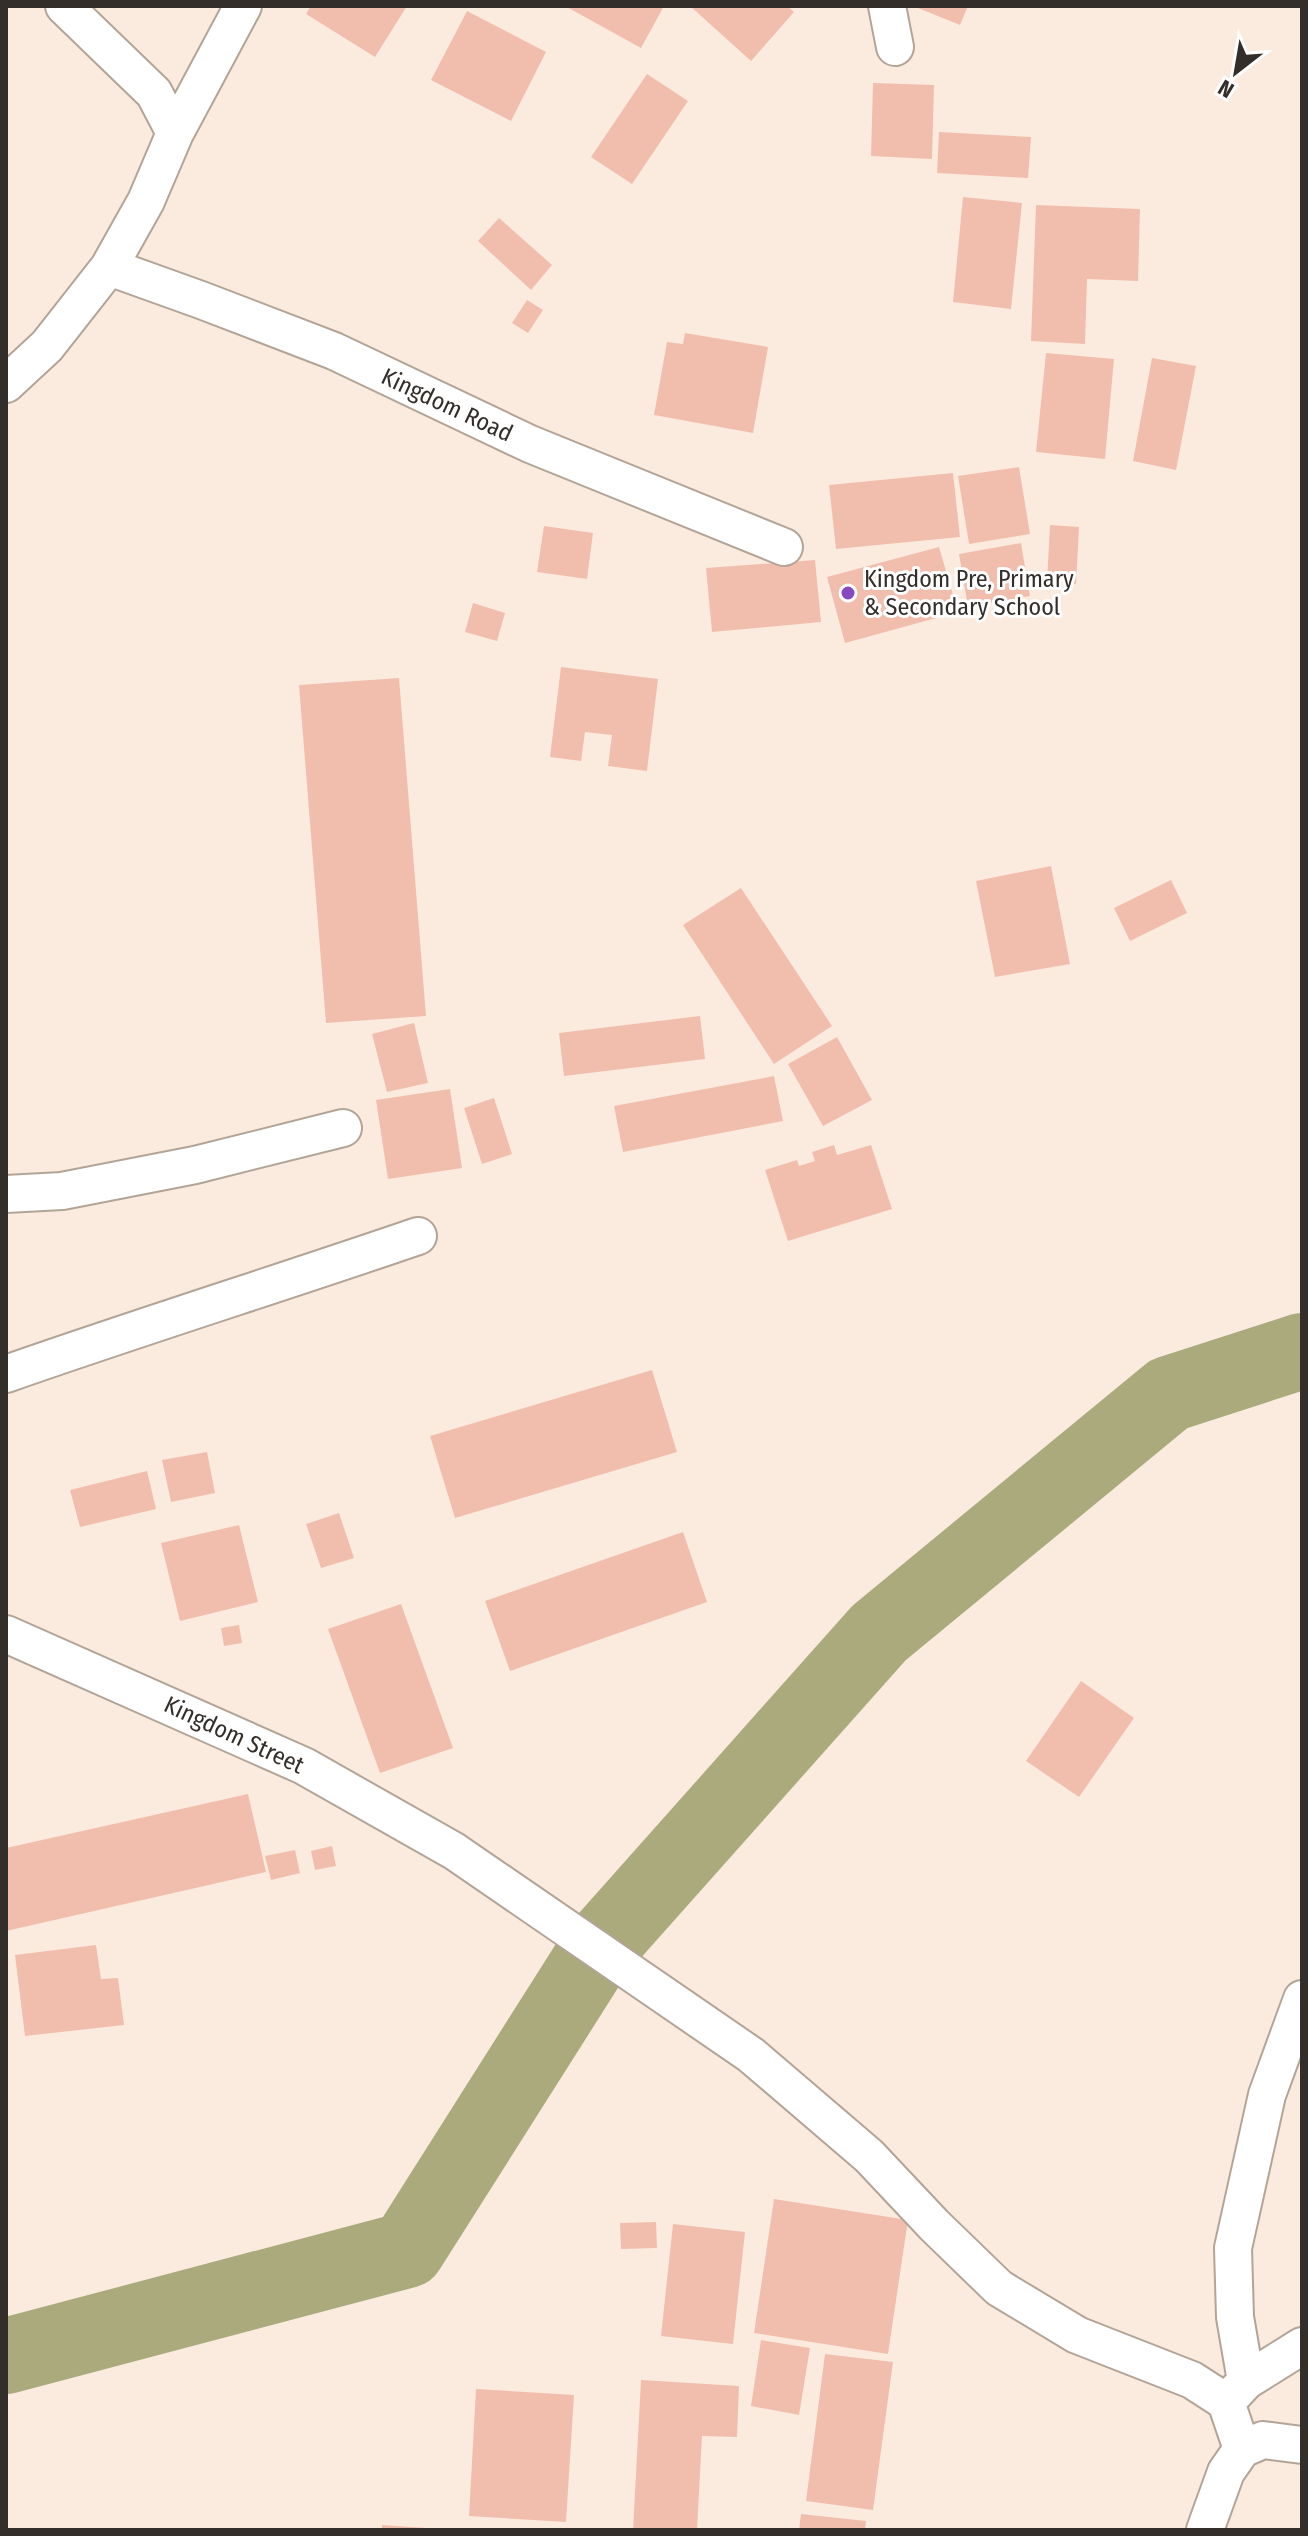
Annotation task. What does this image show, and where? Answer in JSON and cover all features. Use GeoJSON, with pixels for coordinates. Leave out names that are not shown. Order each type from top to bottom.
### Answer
{"type":"FeatureCollection","features":[{"type":"Feature","properties":{"kind":"street"},"geometry":{"type":"LineString","coordinates":[[64,6],[154,93],[175,133]]}},
{"type":"Feature","properties":{"kind":"street"},"geometry":{"type":"LineString","coordinates":[[6,384],[47,346],[109,267],[146,201],[175,133],[243,6]]}},
{"type":"Feature","properties":{"kind":"street"},"geometry":{"type":"LineString","coordinates":[[887,6],[895,47]]}},
{"type":"Feature","properties":{"kind":"street","name":"Kingdom Road"},"geometry":{"type":"LineString","coordinates":[[109,267],[334,351],[530,444],[784,547]]}},
{"type":"Feature","properties":{"kind":"street"},"geometry":{"type":"LineString","coordinates":[[6,1194],[62,1191],[165,1171],[343,1128]]}},
{"type":"Feature","properties":{"kind":"street"},"geometry":{"type":"LineString","coordinates":[[6,1374],[418,1236]]}},
{"type":"Feature","properties":{"kind":"street","name":"Kingdom Street"},"geometry":{"type":"LineString","coordinates":[[6,1634],[304,1766],[454,1851],[751,2055],[869,2156],[999,2288],[1077,2335],[1192,2380],[1236,2392]]}},
{"type":"Feature","properties":{"kind":"street"},"geometry":{"type":"LineString","coordinates":[[1242,2449],[1236,2392],[1233,2248],[1267,2095],[1302,1999]]}},
{"type":"Feature","properties":{"kind":"street"},"geometry":{"type":"LineString","coordinates":[[1236,2392],[1302,2346]]}},
{"type":"Feature","properties":{"kind":"street"},"geometry":{"type":"LineString","coordinates":[[1205,2530],[1226,2472],[1242,2449],[1263,2440],[1302,2445]]}},
{"type":"Feature","properties":{"kind":"building"},"geometry":{"type":"Polygon","coordinates":[[[311,6],[407,6],[375,57],[306,14],[311,6]]]}},
{"type":"Feature","properties":{"kind":"building"},"geometry":{"type":"Polygon","coordinates":[[[565,6],[664,6],[641,48],[565,6]]]}},
{"type":"Feature","properties":{"kind":"building"},"geometry":{"type":"Polygon","coordinates":[[[690,6],[787,6],[794,12],[751,61],[690,6]]]}},
{"type":"Feature","properties":{"kind":"building"},"geometry":{"type":"Polygon","coordinates":[[[913,6],[968,6],[960,25],[913,6]]]}},
{"type":"Feature","properties":{"kind":"building"},"geometry":{"type":"Polygon","coordinates":[[[467,11],[546,52],[511,121],[431,80],[467,11]]]}},
{"type":"Feature","properties":{"kind":"building"},"geometry":{"type":"Polygon","coordinates":[[[647,74],[688,101],[632,184],[591,157],[647,74]]]}},
{"type":"Feature","properties":{"kind":"building"},"geometry":{"type":"Polygon","coordinates":[[[873,83],[934,85],[932,159],[871,156],[873,83]]]}},
{"type":"Feature","properties":{"kind":"building"},"geometry":{"type":"Polygon","coordinates":[[[939,132],[1031,137],[1028,178],[937,173],[939,132]]]}},
{"type":"Feature","properties":{"kind":"building"},"geometry":{"type":"Polygon","coordinates":[[[963,197],[1022,203],[1011,309],[953,302],[963,197]]]}},
{"type":"Feature","properties":{"kind":"building"},"geometry":{"type":"Polygon","coordinates":[[[1036,205],[1140,209],[1138,281],[1087,279],[1085,344],[1031,341],[1036,205]]]}},
{"type":"Feature","properties":{"kind":"building"},"geometry":{"type":"Polygon","coordinates":[[[499,218],[552,265],[531,290],[478,241],[499,218]]]}},
{"type":"Feature","properties":{"kind":"building"},"geometry":{"type":"Polygon","coordinates":[[[527,300],[543,310],[528,333],[512,323],[527,300]]]}},
{"type":"Feature","properties":{"kind":"building"},"geometry":{"type":"Polygon","coordinates":[[[685,333],[768,347],[753,433],[654,415],[667,342],[683,344],[685,333]]]}},
{"type":"Feature","properties":{"kind":"building"},"geometry":{"type":"Polygon","coordinates":[[[1046,353],[1114,359],[1105,459],[1036,452],[1046,353]]]}},
{"type":"Feature","properties":{"kind":"building"},"geometry":{"type":"Polygon","coordinates":[[[1152,358],[1196,366],[1176,470],[1133,461],[1152,358]]]}},
{"type":"Feature","properties":{"kind":"building"},"geometry":{"type":"Polygon","coordinates":[[[1019,467],[1030,534],[969,544],[958,476],[1019,467]]]}},
{"type":"Feature","properties":{"kind":"building"},"geometry":{"type":"Polygon","coordinates":[[[953,473],[960,537],[836,549],[829,485],[953,473]]]}},
{"type":"Feature","properties":{"kind":"building"},"geometry":{"type":"Polygon","coordinates":[[[1050,525],[1079,527],[1076,584],[1047,582],[1050,525]]]}},
{"type":"Feature","properties":{"kind":"building"},"geometry":{"type":"Polygon","coordinates":[[[544,526],[593,533],[587,579],[537,572],[544,526]]]}},
{"type":"Feature","properties":{"kind":"building"},"geometry":{"type":"Polygon","coordinates":[[[1021,543],[1030,596],[968,607],[959,554],[1021,543]]]}},
{"type":"Feature","properties":{"kind":"building"},"geometry":{"type":"Polygon","coordinates":[[[939,547],[958,612],[845,643],[827,577],[939,547]]]}},
{"type":"Feature","properties":{"kind":"building"},"geometry":{"type":"Polygon","coordinates":[[[815,560],[821,622],[712,632],[706,568],[815,560]]]}},
{"type":"Feature","properties":{"kind":"building"},"geometry":{"type":"Polygon","coordinates":[[[473,603],[505,613],[497,641],[465,632],[473,603]]]}},
{"type":"Feature","properties":{"kind":"building"},"geometry":{"type":"Polygon","coordinates":[[[561,667],[658,679],[647,771],[608,766],[612,735],[585,732],[581,761],[550,757],[561,667]]]}},
{"type":"Feature","properties":{"kind":"building"},"geometry":{"type":"Polygon","coordinates":[[[399,678],[426,1016],[326,1023],[299,685],[399,678]]]}},
{"type":"Feature","properties":{"kind":"building"},"geometry":{"type":"Polygon","coordinates":[[[1051,866],[1070,964],[995,977],[976,881],[1051,866]]]}},
{"type":"Feature","properties":{"kind":"building"},"geometry":{"type":"Polygon","coordinates":[[[1171,880],[1187,913],[1130,941],[1114,908],[1171,880]]]}},
{"type":"Feature","properties":{"kind":"building"},"geometry":{"type":"Polygon","coordinates":[[[741,888],[832,1026],[774,1064],[683,925],[741,888]]]}},
{"type":"Feature","properties":{"kind":"building"},"geometry":{"type":"Polygon","coordinates":[[[700,1016],[705,1059],[564,1076],[559,1033],[700,1016]]]}},
{"type":"Feature","properties":{"kind":"building"},"geometry":{"type":"Polygon","coordinates":[[[414,1023],[428,1083],[387,1092],[372,1034],[414,1023]]]}},
{"type":"Feature","properties":{"kind":"building"},"geometry":{"type":"Polygon","coordinates":[[[837,1037],[872,1100],[823,1126],[788,1064],[837,1037]]]}},
{"type":"Feature","properties":{"kind":"building"},"geometry":{"type":"Polygon","coordinates":[[[774,1076],[783,1121],[623,1152],[614,1106],[774,1076]]]}},
{"type":"Feature","properties":{"kind":"building"},"geometry":{"type":"Polygon","coordinates":[[[450,1089],[462,1168],[388,1179],[376,1100],[450,1089]]]}},
{"type":"Feature","properties":{"kind":"building"},"geometry":{"type":"Polygon","coordinates":[[[494,1098],[512,1154],[482,1164],[464,1108],[494,1098]]]}},
{"type":"Feature","properties":{"kind":"building"},"geometry":{"type":"Polygon","coordinates":[[[834,1145],[837,1155],[871,1145],[892,1209],[788,1241],[765,1170],[797,1160],[799,1166],[815,1161],[812,1152],[834,1145]]]}},
{"type":"Feature","properties":{"kind":"building"},"geometry":{"type":"Polygon","coordinates":[[[652,1370],[677,1452],[455,1518],[430,1436],[652,1370]]]}},
{"type":"Feature","properties":{"kind":"building"},"geometry":{"type":"Polygon","coordinates":[[[207,1452],[215,1493],[171,1502],[162,1460],[207,1452]]]}},
{"type":"Feature","properties":{"kind":"building"},"geometry":{"type":"Polygon","coordinates":[[[147,1471],[156,1509],[80,1527],[70,1490],[147,1471]]]}},
{"type":"Feature","properties":{"kind":"building"},"geometry":{"type":"Polygon","coordinates":[[[339,1513],[354,1558],[321,1568],[306,1524],[339,1513]]]}},
{"type":"Feature","properties":{"kind":"building"},"geometry":{"type":"Polygon","coordinates":[[[239,1525],[258,1602],[180,1621],[161,1543],[239,1525]]]}},
{"type":"Feature","properties":{"kind":"building"},"geometry":{"type":"Polygon","coordinates":[[[683,1532],[707,1602],[510,1671],[485,1601],[683,1532]]]}},
{"type":"Feature","properties":{"kind":"building"},"geometry":{"type":"Polygon","coordinates":[[[401,1604],[453,1748],[380,1773],[328,1629],[401,1604]]]}},
{"type":"Feature","properties":{"kind":"building"},"geometry":{"type":"Polygon","coordinates":[[[239,1625],[242,1643],[224,1646],[221,1628],[239,1625]]]}},
{"type":"Feature","properties":{"kind":"building"},"geometry":{"type":"Polygon","coordinates":[[[1081,1681],[1134,1718],[1079,1797],[1026,1761],[1081,1681]]]}},
{"type":"Feature","properties":{"kind":"building"},"geometry":{"type":"Polygon","coordinates":[[[248,1794],[266,1872],[6,1931],[6,1848],[248,1794]]]}},
{"type":"Feature","properties":{"kind":"building"},"geometry":{"type":"Polygon","coordinates":[[[332,1846],[336,1866],[315,1870],[311,1851],[332,1846]]]}},
{"type":"Feature","properties":{"kind":"building"},"geometry":{"type":"Polygon","coordinates":[[[295,1850],[300,1873],[271,1880],[265,1856],[295,1850]]]}},
{"type":"Feature","properties":{"kind":"building"},"geometry":{"type":"Polygon","coordinates":[[[96,1945],[101,1979],[118,1978],[124,2025],[25,2036],[15,1955],[96,1945]]]}},
{"type":"Feature","properties":{"kind":"building"},"geometry":{"type":"Polygon","coordinates":[[[774,2199],[908,2220],[888,2354],[754,2333],[774,2199]]]}},
{"type":"Feature","properties":{"kind":"building"},"geometry":{"type":"Polygon","coordinates":[[[656,2222],[657,2248],[621,2249],[620,2223],[656,2222]]]}},
{"type":"Feature","properties":{"kind":"building"},"geometry":{"type":"Polygon","coordinates":[[[673,2224],[745,2232],[733,2344],[661,2336],[673,2224]]]}},
{"type":"Feature","properties":{"kind":"building"},"geometry":{"type":"Polygon","coordinates":[[[761,2340],[810,2348],[799,2415],[751,2406],[761,2340]]]}},
{"type":"Feature","properties":{"kind":"building"},"geometry":{"type":"Polygon","coordinates":[[[825,2354],[893,2362],[873,2510],[806,2501],[825,2354]]]}},
{"type":"Feature","properties":{"kind":"building"},"geometry":{"type":"Polygon","coordinates":[[[641,2380],[739,2386],[737,2437],[702,2436],[697,2530],[633,2530],[641,2380]]]}},
{"type":"Feature","properties":{"kind":"building"},"geometry":{"type":"Polygon","coordinates":[[[476,2389],[574,2395],[566,2522],[469,2516],[476,2389]]]}},
{"type":"Feature","properties":{"kind":"building"},"geometry":{"type":"Polygon","coordinates":[[[801,2514],[866,2521],[865,2530],[799,2530],[801,2514]]]}},
{"type":"Feature","properties":{"kind":"building"},"geometry":{"type":"Polygon","coordinates":[[[382,2525],[426,2528],[426,2530],[382,2530],[382,2525]]]}},
{"type":"Feature","properties":{"kind":"waterway"},"geometry":{"type":"LineString","coordinates":[[6,2356],[407,2250],[597,1950],[879,1633],[1169,1394],[1302,1351]]}},
{"type":"Feature","properties":{"kind":"place","name":"Kingdom Pre, Primary & Secondary School"},"geometry":{"type":"Point","coordinates":[848,593]}}]}
